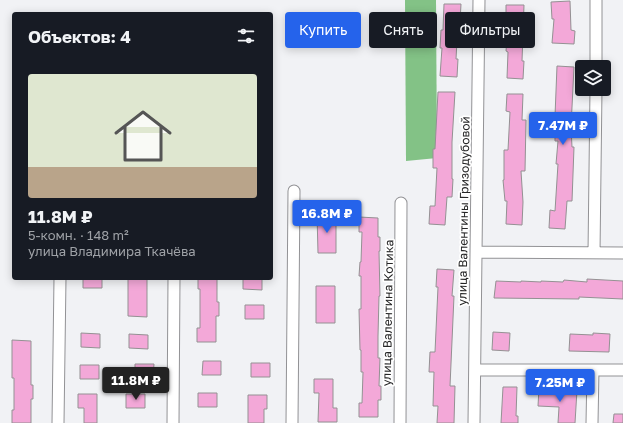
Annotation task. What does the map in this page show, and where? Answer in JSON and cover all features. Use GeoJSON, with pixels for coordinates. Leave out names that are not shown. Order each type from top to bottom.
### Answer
{"type":"FeatureCollection","features":[{"type":"Feature","properties":{"kind":"street","name":"улица Валентины Гризодубовой"},"geometry":{"type":"LineString","coordinates":[[474,423],[479,0]]}},
{"type":"Feature","properties":{"kind":"street"},"geometry":{"type":"LineString","coordinates":[[596,0],[596,60]]}},
{"type":"Feature","properties":{"kind":"street"},"geometry":{"type":"LineString","coordinates":[[594,253],[596,96]]}},
{"type":"Feature","properties":{"kind":"street"},"geometry":{"type":"LineString","coordinates":[[292,423],[294,191]]}},
{"type":"Feature","properties":{"kind":"street","name":"улица Валентина Котика"},"geometry":{"type":"LineString","coordinates":[[400,423],[402,203]]}},
{"type":"Feature","properties":{"kind":"street"},"geometry":{"type":"LineString","coordinates":[[476,252],[623,253]]}},
{"type":"Feature","properties":{"kind":"street"},"geometry":{"type":"LineString","coordinates":[[58,423],[60,280]]}},
{"type":"Feature","properties":{"kind":"street"},"geometry":{"type":"LineString","coordinates":[[173,423],[174,280]]}},
{"type":"Feature","properties":{"kind":"street"},"geometry":{"type":"LineString","coordinates":[[475,370],[623,370]]}},
{"type":"Feature","properties":{"kind":"street"},"geometry":{"type":"LineString","coordinates":[[592,423],[593,370]]}},
{"type":"Feature","properties":{"kind":"green space"},"geometry":{"type":"Polygon","coordinates":[[[405,0],[436,0],[436,12],[405,12],[405,0]]]}},
{"type":"Feature","properties":{"kind":"green space"},"geometry":{"type":"Polygon","coordinates":[[[405,48],[436,48],[437,158],[406,161],[405,48]]]}},
{"type":"Feature","properties":{"kind":"building"},"geometry":{"type":"Polygon","coordinates":[[[570,1],[571,30],[575,31],[574,44],[552,43],[554,19],[552,19],[551,2],[570,1]]]}},
{"type":"Feature","properties":{"kind":"building"},"geometry":{"type":"Polygon","coordinates":[[[444,4],[461,4],[461,12],[445,12],[445,48],[457,48],[456,59],[458,59],[457,77],[440,76],[442,48],[440,48],[441,30],[443,30],[444,4]]]}},
{"type":"Feature","properties":{"kind":"building"},"geometry":{"type":"Polygon","coordinates":[[[506,5],[524,5],[524,12],[506,12],[506,5]]]}},
{"type":"Feature","properties":{"kind":"building"},"geometry":{"type":"Polygon","coordinates":[[[506,48],[522,48],[522,61],[524,61],[523,79],[507,78],[508,52],[506,51],[506,48]]]}},
{"type":"Feature","properties":{"kind":"building"},"geometry":{"type":"Polygon","coordinates":[[[557,66],[574,67],[571,127],[572,147],[574,147],[572,201],[567,201],[565,229],[549,228],[550,210],[555,211],[558,164],[556,164],[558,141],[555,141],[557,66]]]}},
{"type":"Feature","properties":{"kind":"building"},"geometry":{"type":"Polygon","coordinates":[[[438,92],[455,92],[452,142],[452,197],[447,197],[445,225],[429,224],[430,206],[435,206],[437,168],[433,168],[433,149],[435,149],[438,92]]]}},
{"type":"Feature","properties":{"kind":"building"},"geometry":{"type":"Polygon","coordinates":[[[507,94],[523,94],[522,120],[526,120],[525,171],[521,171],[523,202],[522,225],[506,224],[507,201],[505,201],[503,180],[504,150],[508,150],[510,112],[506,111],[507,94]]]}},
{"type":"Feature","properties":{"kind":"building"},"geometry":{"type":"Polygon","coordinates":[[[317,214],[336,215],[336,253],[318,253],[317,214]]]}},
{"type":"Feature","properties":{"kind":"building"},"geometry":{"type":"Polygon","coordinates":[[[359,217],[378,218],[378,237],[380,237],[378,358],[380,358],[379,386],[381,386],[381,400],[378,400],[378,417],[359,417],[359,403],[362,403],[363,372],[361,372],[359,309],[361,309],[361,276],[359,276],[362,232],[359,232],[359,217]]]}},
{"type":"Feature","properties":{"kind":"building"},"geometry":{"type":"Polygon","coordinates":[[[437,269],[454,270],[450,386],[455,386],[454,423],[437,423],[438,406],[433,406],[434,372],[429,372],[430,352],[435,352],[438,287],[436,287],[437,269]]]}},
{"type":"Feature","properties":{"kind":"building"},"geometry":{"type":"Polygon","coordinates":[[[587,279],[623,281],[623,299],[579,297],[579,299],[494,298],[496,281],[563,282],[564,280],[587,282],[587,279]]]}},
{"type":"Feature","properties":{"kind":"building"},"geometry":{"type":"Polygon","coordinates":[[[83,280],[102,280],[102,288],[83,288],[83,280]]]}},
{"type":"Feature","properties":{"kind":"building"},"geometry":{"type":"Polygon","coordinates":[[[128,280],[147,280],[147,317],[128,316],[128,280]]]}},
{"type":"Feature","properties":{"kind":"building"},"geometry":{"type":"Polygon","coordinates":[[[198,280],[217,280],[217,302],[219,302],[219,316],[216,316],[216,342],[197,342],[197,328],[200,328],[200,289],[198,289],[198,280]]]}},
{"type":"Feature","properties":{"kind":"building"},"geometry":{"type":"Polygon","coordinates":[[[243,280],[262,280],[262,290],[243,289],[243,280]]]}},
{"type":"Feature","properties":{"kind":"building"},"geometry":{"type":"Polygon","coordinates":[[[316,286],[335,286],[335,323],[316,323],[316,286]]]}},
{"type":"Feature","properties":{"kind":"building"},"geometry":{"type":"Polygon","coordinates":[[[245,305],[264,305],[264,319],[245,319],[245,305]]]}},
{"type":"Feature","properties":{"kind":"building"},"geometry":{"type":"Polygon","coordinates":[[[493,332],[510,333],[509,351],[492,350],[493,332]]]}},
{"type":"Feature","properties":{"kind":"building"},"geometry":{"type":"Polygon","coordinates":[[[81,333],[100,334],[100,348],[81,347],[81,333]]]}},
{"type":"Feature","properties":{"kind":"building"},"geometry":{"type":"Polygon","coordinates":[[[593,333],[610,334],[609,352],[569,351],[570,334],[593,335],[593,333]]]}},
{"type":"Feature","properties":{"kind":"building"},"geometry":{"type":"Polygon","coordinates":[[[129,334],[148,335],[148,349],[129,348],[129,334]]]}},
{"type":"Feature","properties":{"kind":"building"},"geometry":{"type":"Polygon","coordinates":[[[12,340],[31,341],[31,385],[33,385],[33,399],[31,399],[31,423],[12,423],[12,410],[14,410],[14,378],[12,378],[12,340]]]}},
{"type":"Feature","properties":{"kind":"building"},"geometry":{"type":"Polygon","coordinates":[[[203,361],[221,361],[221,375],[202,375],[203,361]]]}},
{"type":"Feature","properties":{"kind":"building"},"geometry":{"type":"Polygon","coordinates":[[[251,363],[270,363],[270,377],[251,377],[251,363]]]}},
{"type":"Feature","properties":{"kind":"building"},"geometry":{"type":"Polygon","coordinates":[[[135,364],[154,364],[153,378],[135,378],[135,364]]]}},
{"type":"Feature","properties":{"kind":"building"},"geometry":{"type":"Polygon","coordinates":[[[80,365],[99,365],[99,379],[80,379],[80,365]]]}},
{"type":"Feature","properties":{"kind":"building"},"geometry":{"type":"Polygon","coordinates":[[[314,379],[333,379],[333,408],[337,408],[337,422],[318,422],[319,393],[314,393],[314,379]]]}},
{"type":"Feature","properties":{"kind":"building"},"geometry":{"type":"Polygon","coordinates":[[[503,387],[517,387],[516,416],[518,416],[518,423],[501,423],[503,387]]]}},
{"type":"Feature","properties":{"kind":"building"},"geometry":{"type":"Polygon","coordinates":[[[539,388],[577,390],[575,423],[558,423],[559,407],[538,406],[539,388]]]}},
{"type":"Feature","properties":{"kind":"building"},"geometry":{"type":"Polygon","coordinates":[[[198,393],[217,393],[217,407],[198,407],[198,393]]]}},
{"type":"Feature","properties":{"kind":"building"},"geometry":{"type":"Polygon","coordinates":[[[78,394],[97,394],[97,423],[84,423],[84,408],[78,408],[78,394]]]}},
{"type":"Feature","properties":{"kind":"building"},"geometry":{"type":"Polygon","coordinates":[[[126,394],[145,394],[145,408],[126,408],[126,394]]]}},
{"type":"Feature","properties":{"kind":"building"},"geometry":{"type":"Polygon","coordinates":[[[248,395],[267,395],[267,409],[264,409],[264,423],[248,423],[248,395]]]}},
{"type":"Feature","properties":{"kind":"building"},"geometry":{"type":"Polygon","coordinates":[[[614,414],[623,414],[623,423],[613,423],[614,414]]]}}]}
